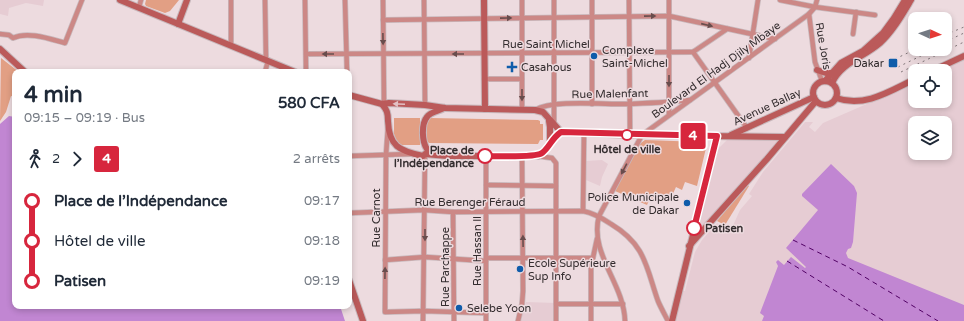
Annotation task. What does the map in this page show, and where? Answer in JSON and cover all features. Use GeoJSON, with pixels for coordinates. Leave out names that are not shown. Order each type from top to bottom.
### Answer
{"type":"FeatureCollection","features":[{"type":"Feature","properties":{"kind":"street"},"geometry":{"type":"LineString","coordinates":[[0,34],[9,35],[13,38],[17,35],[35,36],[65,43],[82,0]]}},
{"type":"Feature","properties":{"kind":"street"},"geometry":{"type":"LineString","coordinates":[[120,0],[136,4],[178,24],[287,69]]}},
{"type":"Feature","properties":{"kind":"street"},"geometry":{"type":"LineString","coordinates":[[136,4],[141,0]]}},
{"type":"Feature","properties":{"kind":"street"},"geometry":{"type":"LineString","coordinates":[[178,24],[187,0]]}},
{"type":"Feature","properties":{"kind":"street"},"geometry":{"type":"LineString","coordinates":[[231,0],[231,46]]}},
{"type":"Feature","properties":{"kind":"street"},"geometry":{"type":"LineString","coordinates":[[265,0],[267,61],[266,69]]}},
{"type":"Feature","properties":{"kind":"street"},"geometry":{"type":"LineString","coordinates":[[304,0],[306,69]]}},
{"type":"Feature","properties":{"kind":"street"},"geometry":{"type":"LineString","coordinates":[[345,0],[347,69]]}},
{"type":"Feature","properties":{"kind":"street"},"geometry":{"type":"LineString","coordinates":[[383,0],[383,104],[388,113],[388,123],[393,143],[398,147],[414,154],[423,156],[425,154],[447,156],[538,156],[552,158],[556,163],[556,321]]}},
{"type":"Feature","properties":{"kind":"street"},"geometry":{"type":"LineString","coordinates":[[424,0],[425,105]]}},
{"type":"Feature","properties":{"kind":"street"},"geometry":{"type":"LineString","coordinates":[[484,0],[485,109]]}},
{"type":"Feature","properties":{"kind":"street"},"geometry":{"type":"LineString","coordinates":[[522,0],[522,110]]}},
{"type":"Feature","properties":{"kind":"street"},"geometry":{"type":"LineString","coordinates":[[554,0],[554,125]]}},
{"type":"Feature","properties":{"kind":"street"},"geometry":{"type":"LineString","coordinates":[[592,0],[592,104]]}},
{"type":"Feature","properties":{"kind":"street"},"geometry":{"type":"LineString","coordinates":[[629,0],[631,104],[630,135]]}},
{"type":"Feature","properties":{"kind":"street"},"geometry":{"type":"LineString","coordinates":[[668,0],[669,115]]}},
{"type":"Feature","properties":{"kind":"street"},"geometry":{"type":"LineString","coordinates":[[749,58],[758,0]]}},
{"type":"Feature","properties":{"kind":"street"},"geometry":{"type":"LineString","coordinates":[[780,0],[815,7],[875,15]]}},
{"type":"Feature","properties":{"kind":"street"},"geometry":{"type":"LineString","coordinates":[[815,7],[817,0]]}},
{"type":"Feature","properties":{"kind":"street"},"geometry":{"type":"LineString","coordinates":[[824,81],[832,83],[836,88],[836,98],[827,105],[821,104],[815,99],[813,92],[815,86],[824,81],[841,63],[863,50],[879,37],[889,26],[905,0]]}},
{"type":"Feature","properties":{"kind":"street"},"geometry":{"type":"LineString","coordinates":[[832,83],[835,76],[844,67],[871,50],[890,33],[911,0]]}},
{"type":"Feature","properties":{"kind":"street","name":"Boulevard El Hadj Djily Mbaye"},"geometry":{"type":"LineString","coordinates":[[625,321],[623,304],[597,239],[596,226],[599,216],[642,135],[809,14],[815,7]]}},
{"type":"Feature","properties":{"kind":"street"},"geometry":{"type":"LineString","coordinates":[[853,34],[856,12]]}},
{"type":"Feature","properties":{"kind":"street","name":"Rue Joris"},"geometry":{"type":"LineString","coordinates":[[809,14],[810,31],[817,70],[824,81]]}},
{"type":"Feature","properties":{"kind":"street"},"geometry":{"type":"LineString","coordinates":[[383,20],[669,16],[775,39]]}},
{"type":"Feature","properties":{"kind":"street"},"geometry":{"type":"LineString","coordinates":[[727,29],[693,52],[747,128]]}},
{"type":"Feature","properties":{"kind":"street"},"geometry":{"type":"LineString","coordinates":[[0,49],[22,69]]}},
{"type":"Feature","properties":{"kind":"street","name":"Rue Saint Michel"},"geometry":{"type":"LineString","coordinates":[[306,54],[693,52]]}},
{"type":"Feature","properties":{"kind":"street"},"geometry":{"type":"LineString","coordinates":[[947,64],[964,56]]}},
{"type":"Feature","properties":{"kind":"street"},"geometry":{"type":"LineString","coordinates":[[817,70],[832,73]]}},
{"type":"Feature","properties":{"kind":"street"},"geometry":{"type":"LineString","coordinates":[[484,79],[522,79]]}},
{"type":"Feature","properties":{"kind":"street"},"geometry":{"type":"LineString","coordinates":[[836,98],[850,101],[864,101],[884,94],[908,82]]}},
{"type":"Feature","properties":{"kind":"street"},"geometry":{"type":"LineString","coordinates":[[352,96],[383,104],[425,105],[445,108],[535,110],[543,112],[561,132],[630,135],[785,137]]}},
{"type":"Feature","properties":{"kind":"street"},"geometry":{"type":"LineString","coordinates":[[690,246],[767,159],[815,99]]}},
{"type":"Feature","properties":{"kind":"street","name":"Avenue Ballay"},"geometry":{"type":"LineString","coordinates":[[729,136],[815,99]]}},
{"type":"Feature","properties":{"kind":"street","name":"Rue Malenfant"},"geometry":{"type":"LineString","coordinates":[[535,110],[540,107],[555,104],[631,104],[690,100]]}},
{"type":"Feature","properties":{"kind":"street"},"geometry":{"type":"LineString","coordinates":[[445,108],[427,116],[424,125],[424,138],[425,145],[430,151],[447,156]]}},
{"type":"Feature","properties":{"kind":"street"},"geometry":{"type":"LineString","coordinates":[[548,118],[550,127],[550,142]]}},
{"type":"Feature","properties":{"kind":"street","name":"Rue Carnot"},"geometry":{"type":"LineString","coordinates":[[388,123],[386,134],[385,312],[424,311]]}},
{"type":"Feature","properties":{"kind":"street"},"geometry":{"type":"LineString","coordinates":[[538,156],[561,132]]}},
{"type":"Feature","properties":{"kind":"street"},"geometry":{"type":"LineString","coordinates":[[583,211],[584,133]]}},
{"type":"Feature","properties":{"kind":"street"},"geometry":{"type":"LineString","coordinates":[[672,321],[717,136]]}},
{"type":"Feature","properties":{"kind":"street"},"geometry":{"type":"LineString","coordinates":[[352,156],[414,154]]}},
{"type":"Feature","properties":{"kind":"street"},"geometry":{"type":"LineString","coordinates":[[424,321],[425,154]]}},
{"type":"Feature","properties":{"kind":"street","name":"Rue Hassan ll"},"geometry":{"type":"LineString","coordinates":[[486,156],[486,321]]}},
{"type":"Feature","properties":{"kind":"street"},"geometry":{"type":"LineString","coordinates":[[518,321],[522,304],[522,156]]}},
{"type":"Feature","properties":{"kind":"street"},"geometry":{"type":"LineString","coordinates":[[486,185],[556,186]]}},
{"type":"Feature","properties":{"kind":"street","name":"Rue Berenger Féraud"},"geometry":{"type":"LineString","coordinates":[[352,213],[385,213],[424,210],[453,212],[591,212],[628,235],[638,248],[646,263],[659,303],[668,321]]}},
{"type":"Feature","properties":{"kind":"street","name":"Rue Parchappe"},"geometry":{"type":"LineString","coordinates":[[453,212],[454,321]]}},
{"type":"Feature","properties":{"kind":"street"},"geometry":{"type":"LineString","coordinates":[[590,321],[591,266],[597,239]]}},
{"type":"Feature","properties":{"kind":"street"},"geometry":{"type":"LineString","coordinates":[[385,260],[424,258],[454,260],[593,258]]}},
{"type":"Feature","properties":{"kind":"street"},"geometry":{"type":"LineString","coordinates":[[352,289],[363,321]]}},
{"type":"Feature","properties":{"kind":"street"},"geometry":{"type":"LineString","coordinates":[[556,304],[623,304]]}},
{"type":"Feature","properties":{"kind":"street"},"geometry":{"type":"LineString","coordinates":[[424,311],[486,313]]}},
{"type":"Feature","properties":{"kind":"shaded area"},"geometry":{"type":"Polygon","coordinates":[[[0,0],[44,0],[43,6],[26,3],[9,8],[8,16],[0,14],[0,0]]]}},
{"type":"Feature","properties":{"kind":"shaded area"},"geometry":{"type":"Polygon","coordinates":[[[146,0],[179,0],[170,11],[165,13],[146,6],[146,0]]]}},
{"type":"Feature","properties":{"kind":"shaded area"},"geometry":{"type":"Polygon","coordinates":[[[1,58],[15,69],[12,69],[12,96],[6,112],[0,121],[1,58]]]}},
{"type":"Feature","properties":{"kind":"shaded area"},"geometry":{"type":"Polygon","coordinates":[[[964,60],[964,321],[675,321],[682,291],[685,291],[695,252],[702,240],[717,223],[731,230],[740,210],[752,196],[749,194],[763,172],[805,122],[813,122],[809,127],[815,132],[823,123],[908,86],[908,108],[952,108],[952,66],[964,60]]]}},
{"type":"Feature","properties":{"kind":"shaded area"},"geometry":{"type":"Polygon","coordinates":[[[9,116],[12,116],[12,309],[341,309],[345,321],[0,321],[0,124],[9,116]]]}},
{"type":"Feature","properties":{"kind":"shaded area"},"geometry":{"type":"Polygon","coordinates":[[[394,118],[420,118],[420,145],[398,145],[394,134],[394,118]]]}},
{"type":"Feature","properties":{"kind":"shaded area","name":"Place de l’Indépendance"},"geometry":{"type":"Polygon","coordinates":[[[430,118],[538,120],[540,121],[540,124],[543,124],[543,140],[540,140],[538,144],[429,143],[427,141],[427,122],[430,118]]]}},
{"type":"Feature","properties":{"kind":"shaded area"},"geometry":{"type":"Polygon","coordinates":[[[728,139],[780,139],[693,240],[716,153],[728,139]]]}},
{"type":"Feature","properties":{"kind":"shaded area"},"geometry":{"type":"Polygon","coordinates":[[[645,140],[702,142],[706,148],[697,186],[685,182],[682,190],[676,187],[670,200],[660,196],[657,201],[650,198],[647,205],[615,191],[638,145],[645,140]]]}},
{"type":"Feature","properties":{"kind":"shaded area"},"geometry":{"type":"Polygon","coordinates":[[[602,160],[608,164],[600,186],[586,180],[586,161],[602,160]]]}},
{"type":"Feature","properties":{"kind":"shaded area"},"geometry":{"type":"Polygon","coordinates":[[[831,164],[854,186],[857,193],[853,242],[851,248],[848,249],[846,253],[848,258],[964,305],[964,321],[762,321],[764,316],[760,313],[778,266],[776,262],[778,260],[784,265],[791,257],[805,268],[806,267],[786,248],[818,210],[802,196],[802,194],[831,164]]]}},
{"type":"Feature","properties":{"kind":"shaded area"},"geometry":{"type":"Polygon","coordinates":[[[747,185],[749,186],[725,225],[717,221],[747,185]]]}},
{"type":"Feature","properties":{"kind":"shaded area"},"geometry":{"type":"Polygon","coordinates":[[[526,302],[556,303],[554,321],[519,321],[526,302]]]}},
{"type":"Feature","properties":{"kind":"ferry route"},"geometry":{"type":"LineString","coordinates":[[793,240],[848,267],[938,321]]}},
{"type":"Feature","properties":{"kind":"ferry route"},"geometry":{"type":"LineString","coordinates":[[787,261],[884,321]]}},
{"type":"Feature","properties":{"kind":"railway"},"geometry":{"type":"LineString","coordinates":[[952,32],[964,27]]}},
{"type":"Feature","properties":{"kind":"railway"},"geometry":{"type":"LineString","coordinates":[[952,39],[964,33]]}},
{"type":"Feature","properties":{"kind":"railway"},"geometry":{"type":"LineString","coordinates":[[901,72],[964,42]]}},
{"type":"Feature","properties":{"kind":"railway"},"geometry":{"type":"LineString","coordinates":[[895,59],[908,53]]}},
{"type":"Feature","properties":{"kind":"railway"},"geometry":{"type":"LineString","coordinates":[[898,67],[921,56]]}},
{"type":"Feature","properties":{"kind":"bus line","name":"4"},"geometry":{"type":"LineString","coordinates":[[485,156],[538,156],[546,149],[557,134],[561,132],[630,135],[717,136],[694,228]]}},
{"type":"Feature","properties":{"kind":"place","name":"Complexe Saint-Michel"},"geometry":{"type":"Point","coordinates":[594,56]}},
{"type":"Feature","properties":{"kind":"place","name":"Dakar"},"geometry":{"type":"Point","coordinates":[893,63]}},
{"type":"Feature","properties":{"kind":"place","name":"Casahous"},"geometry":{"type":"Point","coordinates":[512,67]}},
{"type":"Feature","properties":{"kind":"place","name":"Hôtel de ville"},"geometry":{"type":"Point","coordinates":[627,135]}},
{"type":"Feature","properties":{"kind":"place","name":"Place de l’Indépendance"},"geometry":{"type":"Point","coordinates":[485,156]}},
{"type":"Feature","properties":{"kind":"place","name":"Police Municipale de Dakar"},"geometry":{"type":"Point","coordinates":[687,203]}},
{"type":"Feature","properties":{"kind":"place","name":"Patisen"},"geometry":{"type":"Point","coordinates":[694,228]}},
{"type":"Feature","properties":{"kind":"place","name":"Ecole Supérieure Sup Info"},"geometry":{"type":"Point","coordinates":[520,269]}},
{"type":"Feature","properties":{"kind":"place","name":"Selebe Yoon"},"geometry":{"type":"Point","coordinates":[459,308]}}]}
